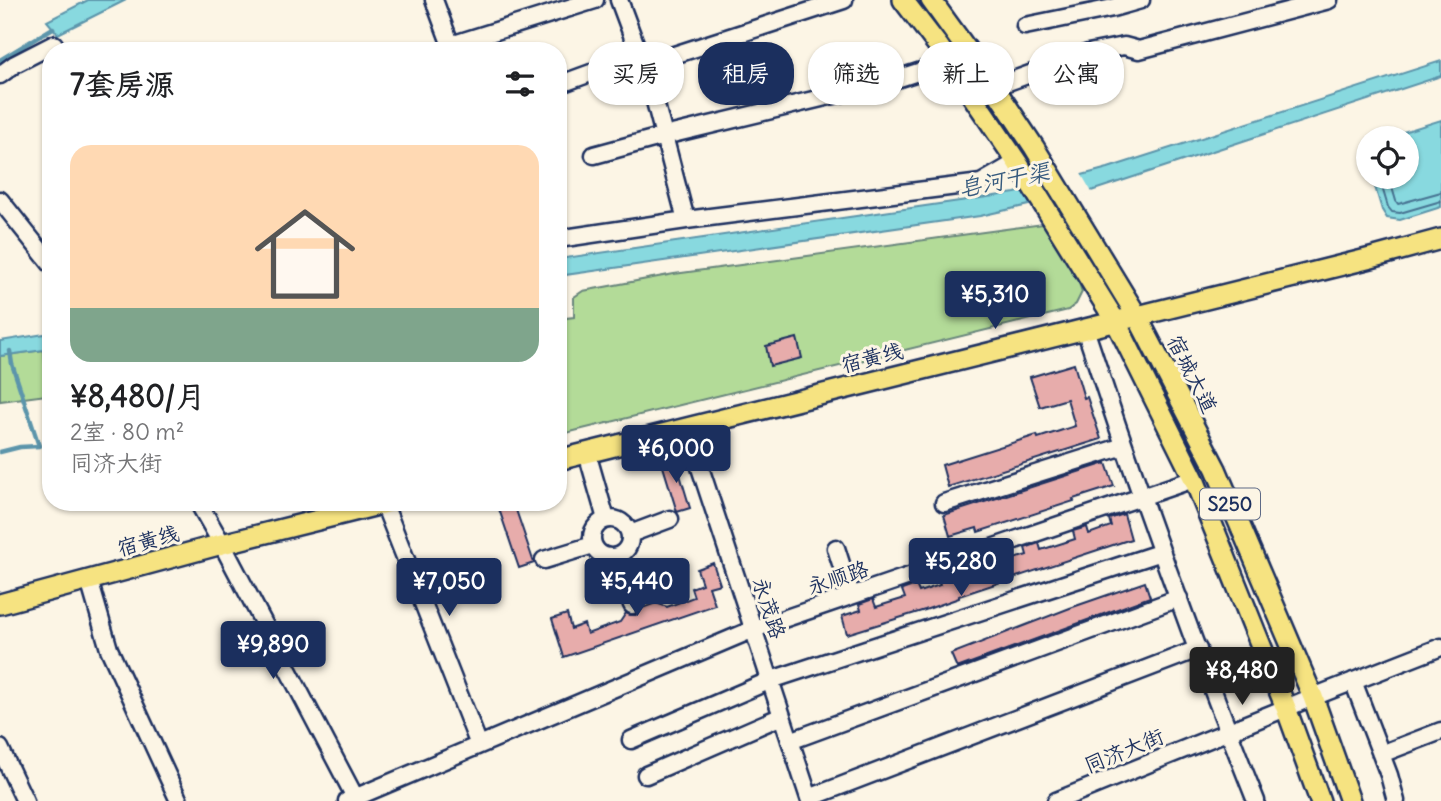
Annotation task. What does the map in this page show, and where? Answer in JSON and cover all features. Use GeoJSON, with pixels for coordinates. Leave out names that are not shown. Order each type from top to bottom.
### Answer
{"type":"FeatureCollection","features":[{"type":"Feature","properties":{"kind":"main road","name":"宿城大道"},"geometry":{"type":"LineString","coordinates":[[903,0],[934,42]]}},
{"type":"Feature","properties":{"kind":"main road","name":"宿城大道"},"geometry":{"type":"LineString","coordinates":[[931,0],[961,42]]}},
{"type":"Feature","properties":{"kind":"main road","name":"宿城大道"},"geometry":{"type":"LineString","coordinates":[[978,105],[1116,321],[1194,479],[1286,708],[1320,801]]}},
{"type":"Feature","properties":{"kind":"main road","name":"宿城大道"},"geometry":{"type":"LineString","coordinates":[[1006,105],[1137,316],[1216,469],[1313,697],[1350,801]]}},
{"type":"Feature","properties":{"kind":"main road","name":"宿黄线"},"geometry":{"type":"LineString","coordinates":[[567,458],[1441,239]]}},
{"type":"Feature","properties":{"kind":"main road","name":"宿黄线"},"geometry":{"type":"LineString","coordinates":[[0,604],[355,511]]}},
{"type":"Feature","properties":{"kind":"street"},"geometry":{"type":"LineString","coordinates":[[434,0],[450,42]]}},
{"type":"Feature","properties":{"kind":"street"},"geometry":{"type":"LineString","coordinates":[[470,42],[595,0]]}},
{"type":"Feature","properties":{"kind":"street"},"geometry":{"type":"LineString","coordinates":[[619,0],[634,42]]}},
{"type":"Feature","properties":{"kind":"street"},"geometry":{"type":"LineString","coordinates":[[684,47],[844,0]]}},
{"type":"Feature","properties":{"kind":"street"},"geometry":{"type":"LineString","coordinates":[[1025,26],[1141,0]]}},
{"type":"Feature","properties":{"kind":"street"},"geometry":{"type":"LineString","coordinates":[[1014,80],[1088,53],[1124,46],[1139,50],[1328,0]]}},
{"type":"Feature","properties":{"kind":"street"},"geometry":{"type":"LineString","coordinates":[[0,75],[42,50]]}},
{"type":"Feature","properties":{"kind":"street"},"geometry":{"type":"LineString","coordinates":[[594,155],[884,83],[918,72]]}},
{"type":"Feature","properties":{"kind":"street"},"geometry":{"type":"LineString","coordinates":[[567,82],[588,76]]}},
{"type":"Feature","properties":{"kind":"street"},"geometry":{"type":"LineString","coordinates":[[656,105],[686,220]]}},
{"type":"Feature","properties":{"kind":"street"},"geometry":{"type":"LineString","coordinates":[[567,238],[981,183],[1017,162]]}},
{"type":"Feature","properties":{"kind":"street"},"geometry":{"type":"LineString","coordinates":[[0,200],[42,253]]}},
{"type":"Feature","properties":{"kind":"street"},"geometry":{"type":"LineString","coordinates":[[1086,329],[1142,497],[1256,801]]}},
{"type":"Feature","properties":{"kind":"street","name":"永茂路"},"geometry":{"type":"LineString","coordinates":[[687,428],[810,799]]}},
{"type":"Feature","properties":{"kind":"street"},"geometry":{"type":"LineString","coordinates":[[944,503],[1124,446]]}},
{"type":"Feature","properties":{"kind":"street"},"geometry":{"type":"LineString","coordinates":[[587,453],[606,519]]}},
{"type":"Feature","properties":{"kind":"street","name":"永顺路"},"geometry":{"type":"LineString","coordinates":[[353,800],[754,629],[1194,479]]}},
{"type":"Feature","properties":{"kind":"street"},"geometry":{"type":"LineString","coordinates":[[203,511],[353,800]]}},
{"type":"Feature","properties":{"kind":"street"},"geometry":{"type":"LineString","coordinates":[[390,511],[479,745]]}},
{"type":"Feature","properties":{"kind":"street"},"geometry":{"type":"LineString","coordinates":[[606,519],[623,523],[630,534],[629,546],[617,556],[600,555],[593,545],[593,531],[606,519]]}},
{"type":"Feature","properties":{"kind":"street"},"geometry":{"type":"LineString","coordinates":[[630,534],[670,519]]}},
{"type":"Feature","properties":{"kind":"street"},"geometry":{"type":"LineString","coordinates":[[544,561],[593,545]]}},
{"type":"Feature","properties":{"kind":"street"},"geometry":{"type":"LineString","coordinates":[[836,548],[851,596]]}},
{"type":"Feature","properties":{"kind":"street"},"geometry":{"type":"LineString","coordinates":[[631,740],[771,680],[1162,552]]}},
{"type":"Feature","properties":{"kind":"street"},"geometry":{"type":"LineString","coordinates":[[617,556],[632,604]]}},
{"type":"Feature","properties":{"kind":"street"},"geometry":{"type":"LineString","coordinates":[[89,580],[109,649],[179,801]]}},
{"type":"Feature","properties":{"kind":"street"},"geometry":{"type":"LineString","coordinates":[[790,741],[1179,598]]}},
{"type":"Feature","properties":{"kind":"street","name":"同济大街"},"geometry":{"type":"LineString","coordinates":[[1056,801],[1441,647]]}},
{"type":"Feature","properties":{"kind":"street"},"geometry":{"type":"LineString","coordinates":[[810,799],[1198,649]]}},
{"type":"Feature","properties":{"kind":"street"},"geometry":{"type":"LineString","coordinates":[[1353,681],[1396,801]]}},
{"type":"Feature","properties":{"kind":"street"},"geometry":{"type":"LineString","coordinates":[[646,775],[782,716]]}},
{"type":"Feature","properties":{"kind":"street"},"geometry":{"type":"LineString","coordinates":[[1381,754],[1441,731]]}},
{"type":"Feature","properties":{"kind":"street"},"geometry":{"type":"LineString","coordinates":[[0,748],[25,801]]}},
{"type":"Feature","properties":{"kind":"green space"},"geometry":{"type":"Polygon","coordinates":[[[1043,224],[1078,280],[1082,292],[1076,304],[1068,310],[567,433],[567,318],[574,317],[574,297],[583,291],[674,274],[1043,224]]]}},
{"type":"Feature","properties":{"kind":"green space"},"geometry":{"type":"Polygon","coordinates":[[[42,350],[42,396],[0,401],[0,356],[42,350]]]}},
{"type":"Feature","properties":{"kind":"water"},"geometry":{"type":"Polygon","coordinates":[[[88,0],[126,0],[58,34],[47,21],[88,0]]]}},
{"type":"Feature","properties":{"kind":"water"},"geometry":{"type":"Polygon","coordinates":[[[1441,61],[1441,76],[1091,191],[980,216],[567,275],[567,258],[1015,193],[1108,168],[1441,61]]]}},
{"type":"Feature","properties":{"kind":"water"},"geometry":{"type":"Polygon","coordinates":[[[1441,120],[1441,207],[1400,220],[1387,218],[1376,189],[1419,189],[1419,127],[1441,120]]]}},
{"type":"Feature","properties":{"kind":"water"},"geometry":{"type":"Polygon","coordinates":[[[42,334],[42,350],[0,356],[0,341],[42,334]]]}},
{"type":"Feature","properties":{"kind":"pier"},"geometry":{"type":"Polygon","coordinates":[[[1080,172],[1093,194],[1036,207],[1024,187],[1080,172]]]}},
{"type":"Feature","properties":{"kind":"building"},"geometry":{"type":"Polygon","coordinates":[[[797,338],[802,358],[770,366],[766,346],[797,338]]]}},
{"type":"Feature","properties":{"kind":"building"},"geometry":{"type":"Polygon","coordinates":[[[1074,364],[1084,398],[1087,397],[1101,439],[948,487],[942,465],[1075,426],[1067,399],[1040,407],[1030,377],[1074,364]]]}},
{"type":"Feature","properties":{"kind":"building"},"geometry":{"type":"Polygon","coordinates":[[[675,458],[690,508],[677,512],[662,463],[675,458]]]}},
{"type":"Feature","properties":{"kind":"building"},"geometry":{"type":"Polygon","coordinates":[[[1106,463],[1114,486],[978,532],[977,528],[950,536],[944,515],[1106,463]]]}},
{"type":"Feature","properties":{"kind":"building"},"geometry":{"type":"Polygon","coordinates":[[[500,511],[516,511],[534,563],[519,568],[500,511]]]}},
{"type":"Feature","properties":{"kind":"building"},"geometry":{"type":"Polygon","coordinates":[[[1124,514],[1131,539],[847,634],[842,616],[861,610],[859,604],[873,599],[876,607],[905,598],[902,590],[916,585],[919,592],[940,585],[937,578],[952,573],[954,579],[987,569],[985,562],[999,557],[1001,563],[1027,555],[1025,548],[1039,543],[1041,550],[1075,539],[1073,531],[1087,527],[1089,534],[1111,526],[1109,519],[1124,514]]]}},
{"type":"Feature","properties":{"kind":"building"},"geometry":{"type":"Polygon","coordinates":[[[713,563],[720,584],[709,587],[715,605],[564,657],[552,619],[567,614],[571,629],[584,624],[587,634],[620,622],[626,613],[636,615],[642,608],[656,603],[667,607],[694,597],[691,588],[702,584],[697,569],[713,563]]]}},
{"type":"Feature","properties":{"kind":"building"},"geometry":{"type":"Polygon","coordinates":[[[1145,582],[1150,597],[957,668],[951,654],[1070,608],[1145,582]]]}},
{"type":"Feature","properties":{"kind":"waterway"},"geometry":{"type":"LineString","coordinates":[[0,60],[53,28]]}},
{"type":"Feature","properties":{"kind":"waterway"},"geometry":{"type":"LineString","coordinates":[[0,452],[39,446],[10,351]]}},
{"type":"Feature","properties":{"kind":"water label","name":"皂河干渠"},"geometry":{"type":"Point","coordinates":[1004,180]}}]}
